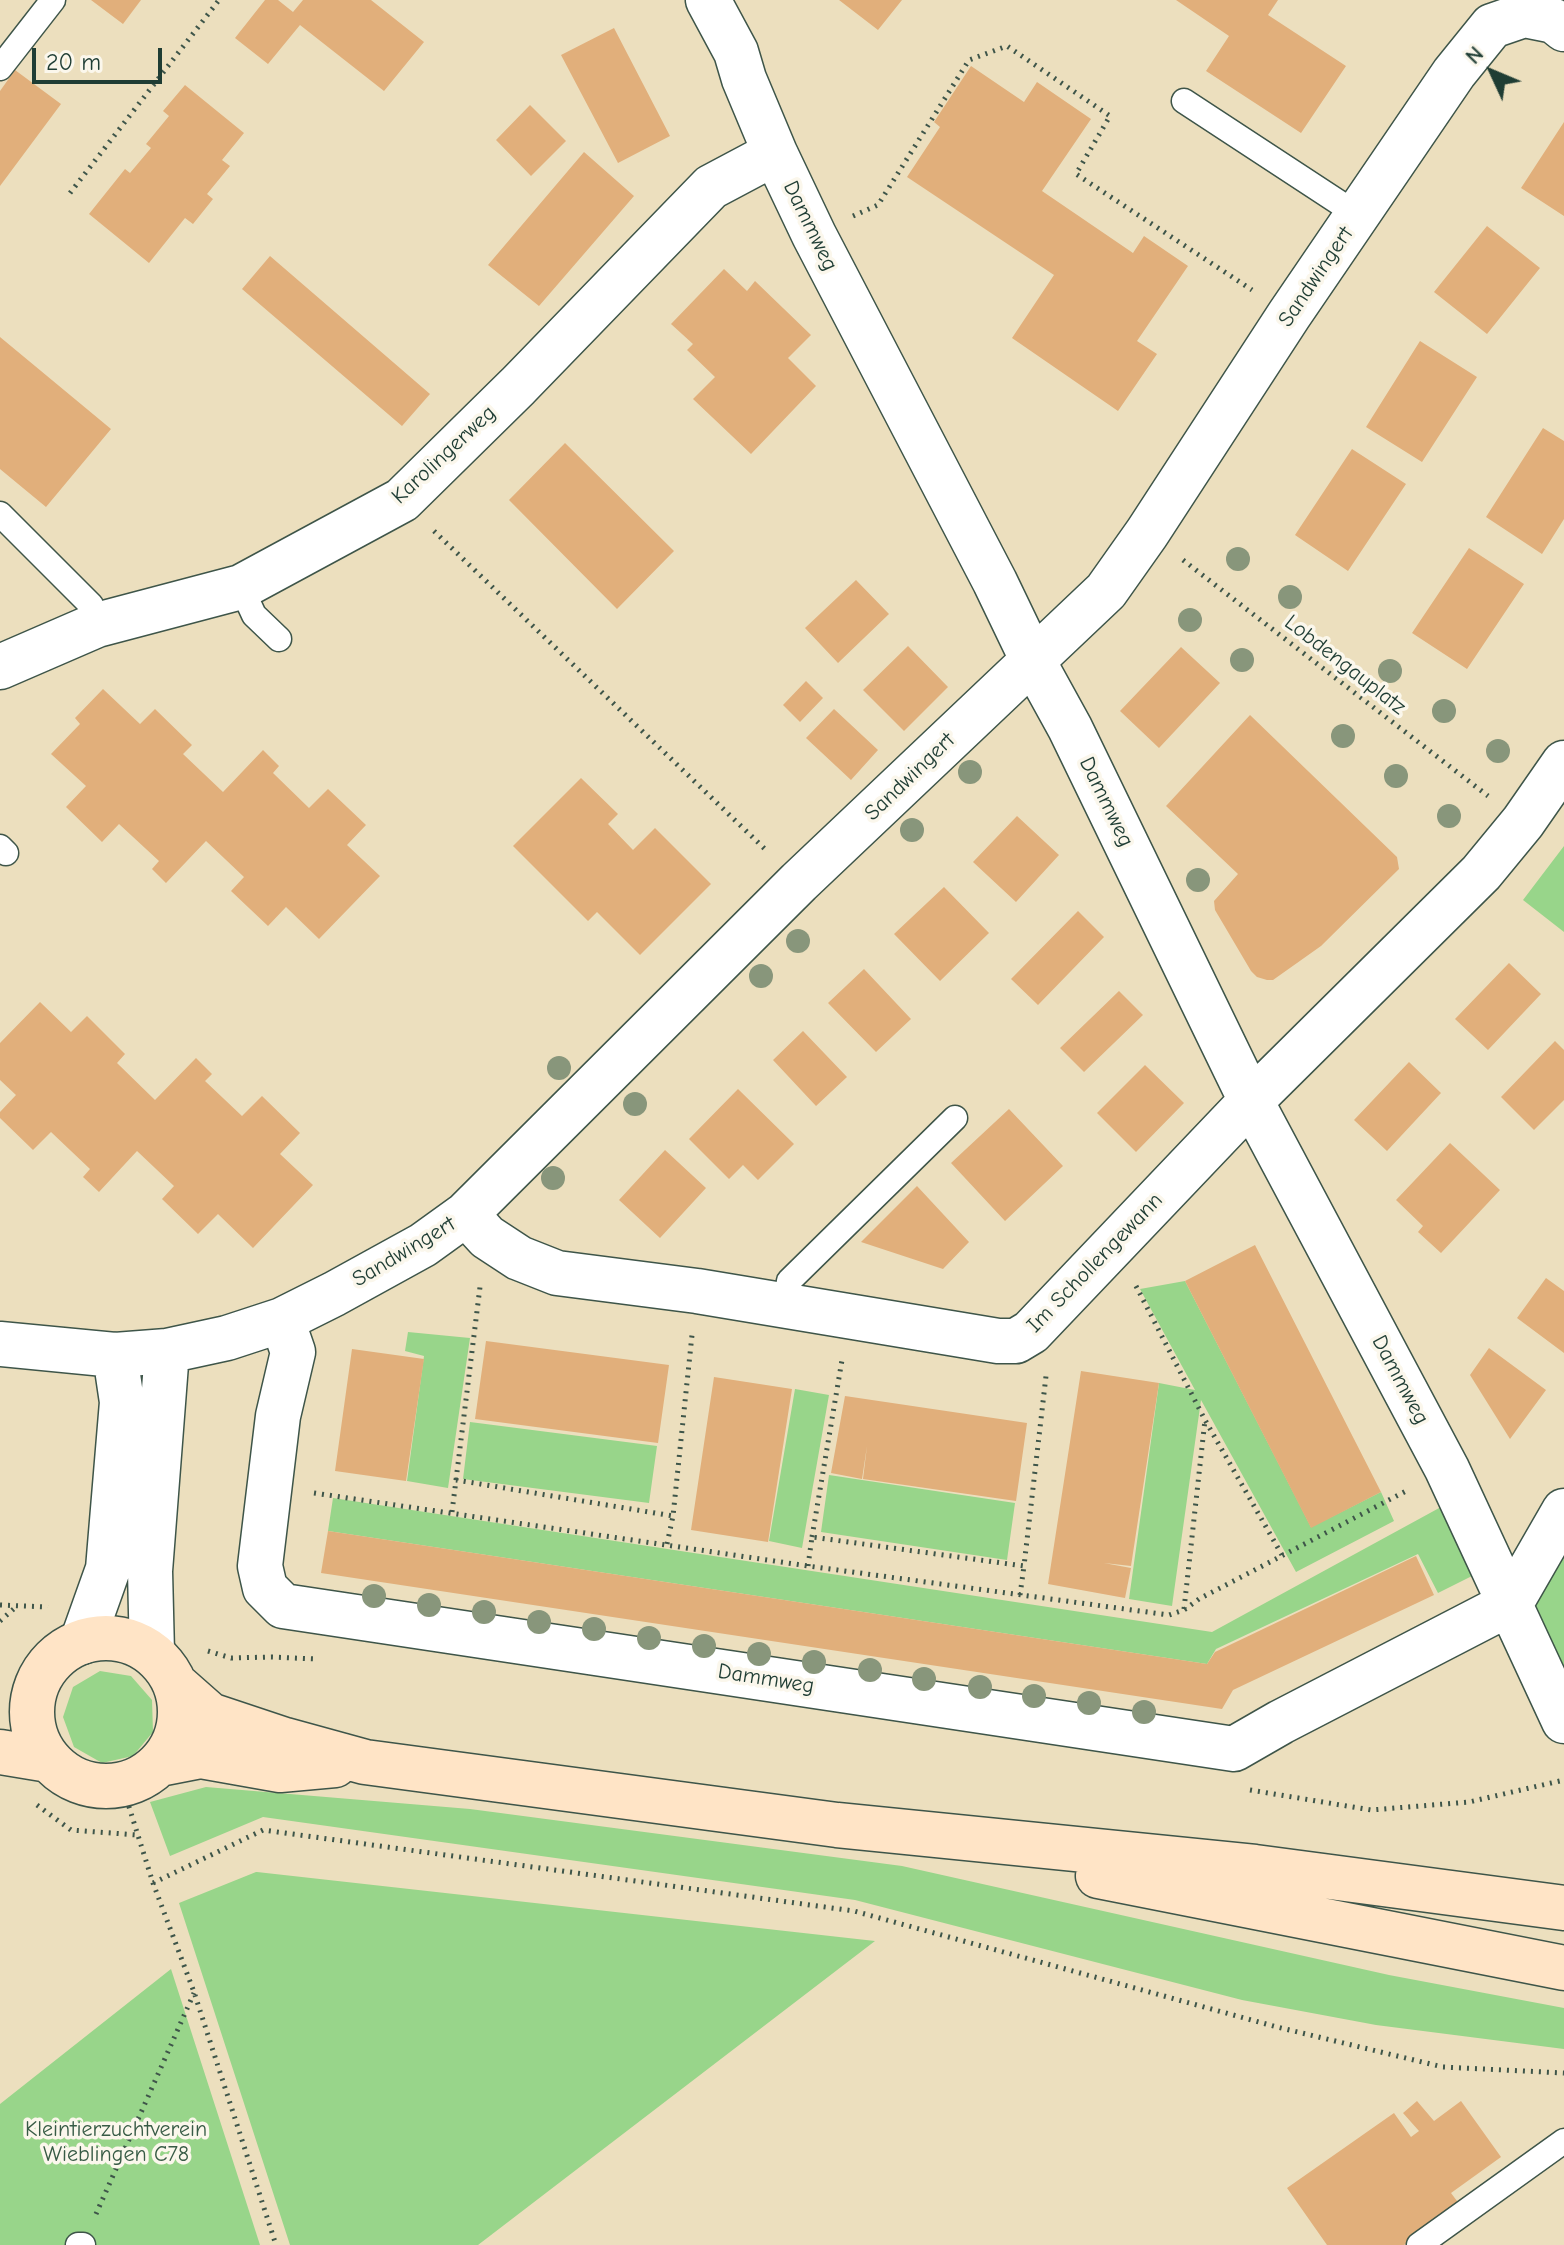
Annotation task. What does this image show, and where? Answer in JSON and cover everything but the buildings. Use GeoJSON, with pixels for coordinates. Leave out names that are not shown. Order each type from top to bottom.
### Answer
{"type":"FeatureCollection","features":[{"type":"Feature","properties":{"kind":"main road"},"geometry":{"type":"LineString","coordinates":[[164,1669],[181,1706],[173,1747],[160,1764],[143,1777],[123,1785],[102,1787],[82,1783],[64,1774],[49,1760],[38,1743],[32,1725],[32,1705],[18,1688],[67,1649],[100,1638],[118,1639],[136,1644],[164,1669],[210,1715],[365,1762],[837,1825],[1255,1867],[1564,1908]]}},
{"type":"Feature","properties":{"kind":"main road"},"geometry":{"type":"LineString","coordinates":[[0,1752],[49,1760]]}},
{"type":"Feature","properties":{"kind":"main road"},"geometry":{"type":"LineString","coordinates":[[160,1764],[201,1756],[280,1770],[365,1762]]}},
{"type":"Feature","properties":{"kind":"main road"},"geometry":{"type":"LineString","coordinates":[[837,1825],[1564,1968]]}},
{"type":"Feature","properties":{"kind":"main road"},"geometry":{"type":"LineString","coordinates":[[1491,1954],[1564,1988]]}},
{"type":"Feature","properties":{"kind":"street","name":"Dammweg"},"geometry":{"type":"LineString","coordinates":[[708,0],[736,52],[775,153],[814,235],[1070,728],[1251,1101],[1447,1469],[1564,1721]]}},
{"type":"Feature","properties":{"kind":"street","name":"Sandwingert"},"geometry":{"type":"LineString","coordinates":[[0,1344],[115,1355],[167,1351],[227,1338],[282,1320],[423,1245],[476,1226],[799,882],[1106,591],[1454,73],[1492,26],[1524,15],[1554,21],[1564,29]]}},
{"type":"Feature","properties":{"kind":"street","name":"Karolingerweg"},"geometry":{"type":"LineString","coordinates":[[0,667],[97,625],[241,587],[402,500],[518,386],[711,187],[775,153]]}},
{"type":"Feature","properties":{"kind":"street","name":"Im Schollengewann"},"geometry":{"type":"LineString","coordinates":[[476,1226],[519,1258],[557,1273],[697,1291],[998,1341],[1016,1341],[1031,1332],[1251,1101],[1481,873],[1523,822],[1564,763]]}},
{"type":"Feature","properties":{"kind":"street","name":"Dammweg"},"geometry":{"type":"LineString","coordinates":[[282,1320],[293,1352],[278,1416],[260,1566],[265,1588],[283,1606],[1234,1749],[1511,1603]]}},
{"type":"Feature","properties":{"kind":"street"},"geometry":{"type":"LineString","coordinates":[[164,1669],[150,1571],[167,1351]]}},
{"type":"Feature","properties":{"kind":"street"},"geometry":{"type":"LineString","coordinates":[[82,1642],[108,1569],[122,1402],[115,1355]]}},
{"type":"Feature","properties":{"kind":"street"},"geometry":{"type":"LineString","coordinates":[[1511,1603],[1564,1511]]}},
{"type":"Feature","properties":{"kind":"lane"},"geometry":{"type":"LineString","coordinates":[[0,68],[53,0]]}},
{"type":"Feature","properties":{"kind":"lane"},"geometry":{"type":"LineString","coordinates":[[1184,101],[1358,215]]}},
{"type":"Feature","properties":{"kind":"lane"},"geometry":{"type":"LineString","coordinates":[[0,514],[91,605],[97,625]]}},
{"type":"Feature","properties":{"kind":"lane"},"geometry":{"type":"LineString","coordinates":[[241,587],[254,615],[279,639]]}},
{"type":"Feature","properties":{"kind":"lane"},"geometry":{"type":"LineString","coordinates":[[785,1307],[789,1281],[955,1118]]}},
{"type":"Feature","properties":{"kind":"lane"},"geometry":{"type":"LineString","coordinates":[[1419,2245],[1564,2141]]}},
{"type":"Feature","properties":{"kind":"path"},"geometry":{"type":"LineString","coordinates":[[70,193],[219,0]]}},
{"type":"Feature","properties":{"kind":"path"},"geometry":{"type":"LineString","coordinates":[[814,235],[878,205],[969,60],[1007,46],[1110,116],[1076,174],[1289,315]]}},
{"type":"Feature","properties":{"kind":"path"},"geometry":{"type":"LineString","coordinates":[[402,500],[799,882]]}},
{"type":"Feature","properties":{"kind":"path","name":"Lobdengauplatz"},"geometry":{"type":"LineString","coordinates":[[1147,533],[1523,822]]}},
{"type":"Feature","properties":{"kind":"path"},"geometry":{"type":"LineString","coordinates":[[452,1512],[476,1226]]}},
{"type":"Feature","properties":{"kind":"path"},"geometry":{"type":"LineString","coordinates":[[1105,1256],[1135,1285],[1205,1420],[1282,1555]]}},
{"type":"Feature","properties":{"kind":"path"},"geometry":{"type":"LineString","coordinates":[[667,1544],[673,1516],[697,1291]]}},
{"type":"Feature","properties":{"kind":"path"},"geometry":{"type":"LineString","coordinates":[[808,1566],[850,1316]]}},
{"type":"Feature","properties":{"kind":"path"},"geometry":{"type":"LineString","coordinates":[[1020,1595],[1048,1363],[1031,1332]]}},
{"type":"Feature","properties":{"kind":"path"},"geometry":{"type":"LineString","coordinates":[[1184,1610],[1205,1420]]}},
{"type":"Feature","properties":{"kind":"path"},"geometry":{"type":"LineString","coordinates":[[270,1486],[808,1566],[1169,1615],[1184,1610],[1199,1599],[1447,1469]]}},
{"type":"Feature","properties":{"kind":"path"},"geometry":{"type":"LineString","coordinates":[[456,1480],[673,1516]]}},
{"type":"Feature","properties":{"kind":"path"},"geometry":{"type":"LineString","coordinates":[[812,1537],[1024,1566]]}},
{"type":"Feature","properties":{"kind":"path"},"geometry":{"type":"LineString","coordinates":[[0,1621],[16,1607]]}},
{"type":"Feature","properties":{"kind":"path"},"geometry":{"type":"LineString","coordinates":[[123,1785],[137,1835],[194,1992],[276,2245]]}},
{"type":"Feature","properties":{"kind":"path"},"geometry":{"type":"LineString","coordinates":[[33,1801],[71,1830],[137,1835]]}},
{"type":"Feature","properties":{"kind":"path"},"geometry":{"type":"LineString","coordinates":[[153,1883],[263,1830],[854,1911],[1277,2027],[1443,2067],[1564,2073]]}},
{"type":"Feature","properties":{"kind":"path"},"geometry":{"type":"LineString","coordinates":[[81,2244],[194,1992]]}},
{"type":"Feature","properties":{"kind":"green space"},"geometry":{"type":"Polygon","coordinates":[[[1564,846],[1564,932],[1523,900],[1564,846]]]}},
{"type":"Feature","properties":{"kind":"green space"},"geometry":{"type":"Polygon","coordinates":[[[1185,1281],[1311,1527],[1381,1492],[1394,1521],[1296,1572],[1201,1400],[1172,1606],[1129,1599],[1159,1383],[1195,1390],[1140,1289],[1185,1281]]]}},
{"type":"Feature","properties":{"kind":"green space"},"geometry":{"type":"Polygon","coordinates":[[[408,1332],[470,1338],[448,1488],[407,1481],[424,1356],[405,1351],[408,1332]]]}},
{"type":"Feature","properties":{"kind":"green space"},"geometry":{"type":"Polygon","coordinates":[[[795,1389],[829,1395],[802,1548],[769,1541],[795,1389]]]}},
{"type":"Feature","properties":{"kind":"green space"},"geometry":{"type":"Polygon","coordinates":[[[470,1422],[657,1446],[649,1503],[463,1479],[470,1422]]]}},
{"type":"Feature","properties":{"kind":"green space"},"geometry":{"type":"Polygon","coordinates":[[[829,1475],[1015,1503],[1007,1560],[821,1532],[829,1475]]]}},
{"type":"Feature","properties":{"kind":"green space"},"geometry":{"type":"Polygon","coordinates":[[[333,1498],[1212,1632],[1441,1507],[1478,1573],[1438,1593],[1418,1554],[1216,1649],[1207,1664],[328,1531],[333,1498]]]}},
{"type":"Feature","properties":{"kind":"green space"},"geometry":{"type":"Polygon","coordinates":[[[1564,1542],[1564,1694],[1524,1606],[1564,1542]]]}},
{"type":"Feature","properties":{"kind":"green space"},"geometry":{"type":"Polygon","coordinates":[[[100,1671],[131,1676],[152,1700],[153,1732],[133,1756],[102,1763],[74,1747],[63,1717],[73,1687],[100,1671]]]}},
{"type":"Feature","properties":{"kind":"green space"},"geometry":{"type":"Polygon","coordinates":[[[206,1787],[470,1809],[902,1866],[1389,1975],[1564,2008],[1564,2049],[1376,2025],[1242,2000],[855,1900],[263,1817],[170,1856],[150,1802],[206,1787]]]}},
{"type":"Feature","properties":{"kind":"green space"},"geometry":{"type":"Polygon","coordinates":[[[256,1872],[875,1941],[478,2245],[290,2245],[179,1903],[256,1872]]]}},
{"type":"Feature","properties":{"kind":"green space","name":"Kleintierzuchtverein Wieblingen C78"},"geometry":{"type":"Polygon","coordinates":[[[171,1969],[260,2245],[0,2245],[0,2104],[171,1969]]]}}]}
